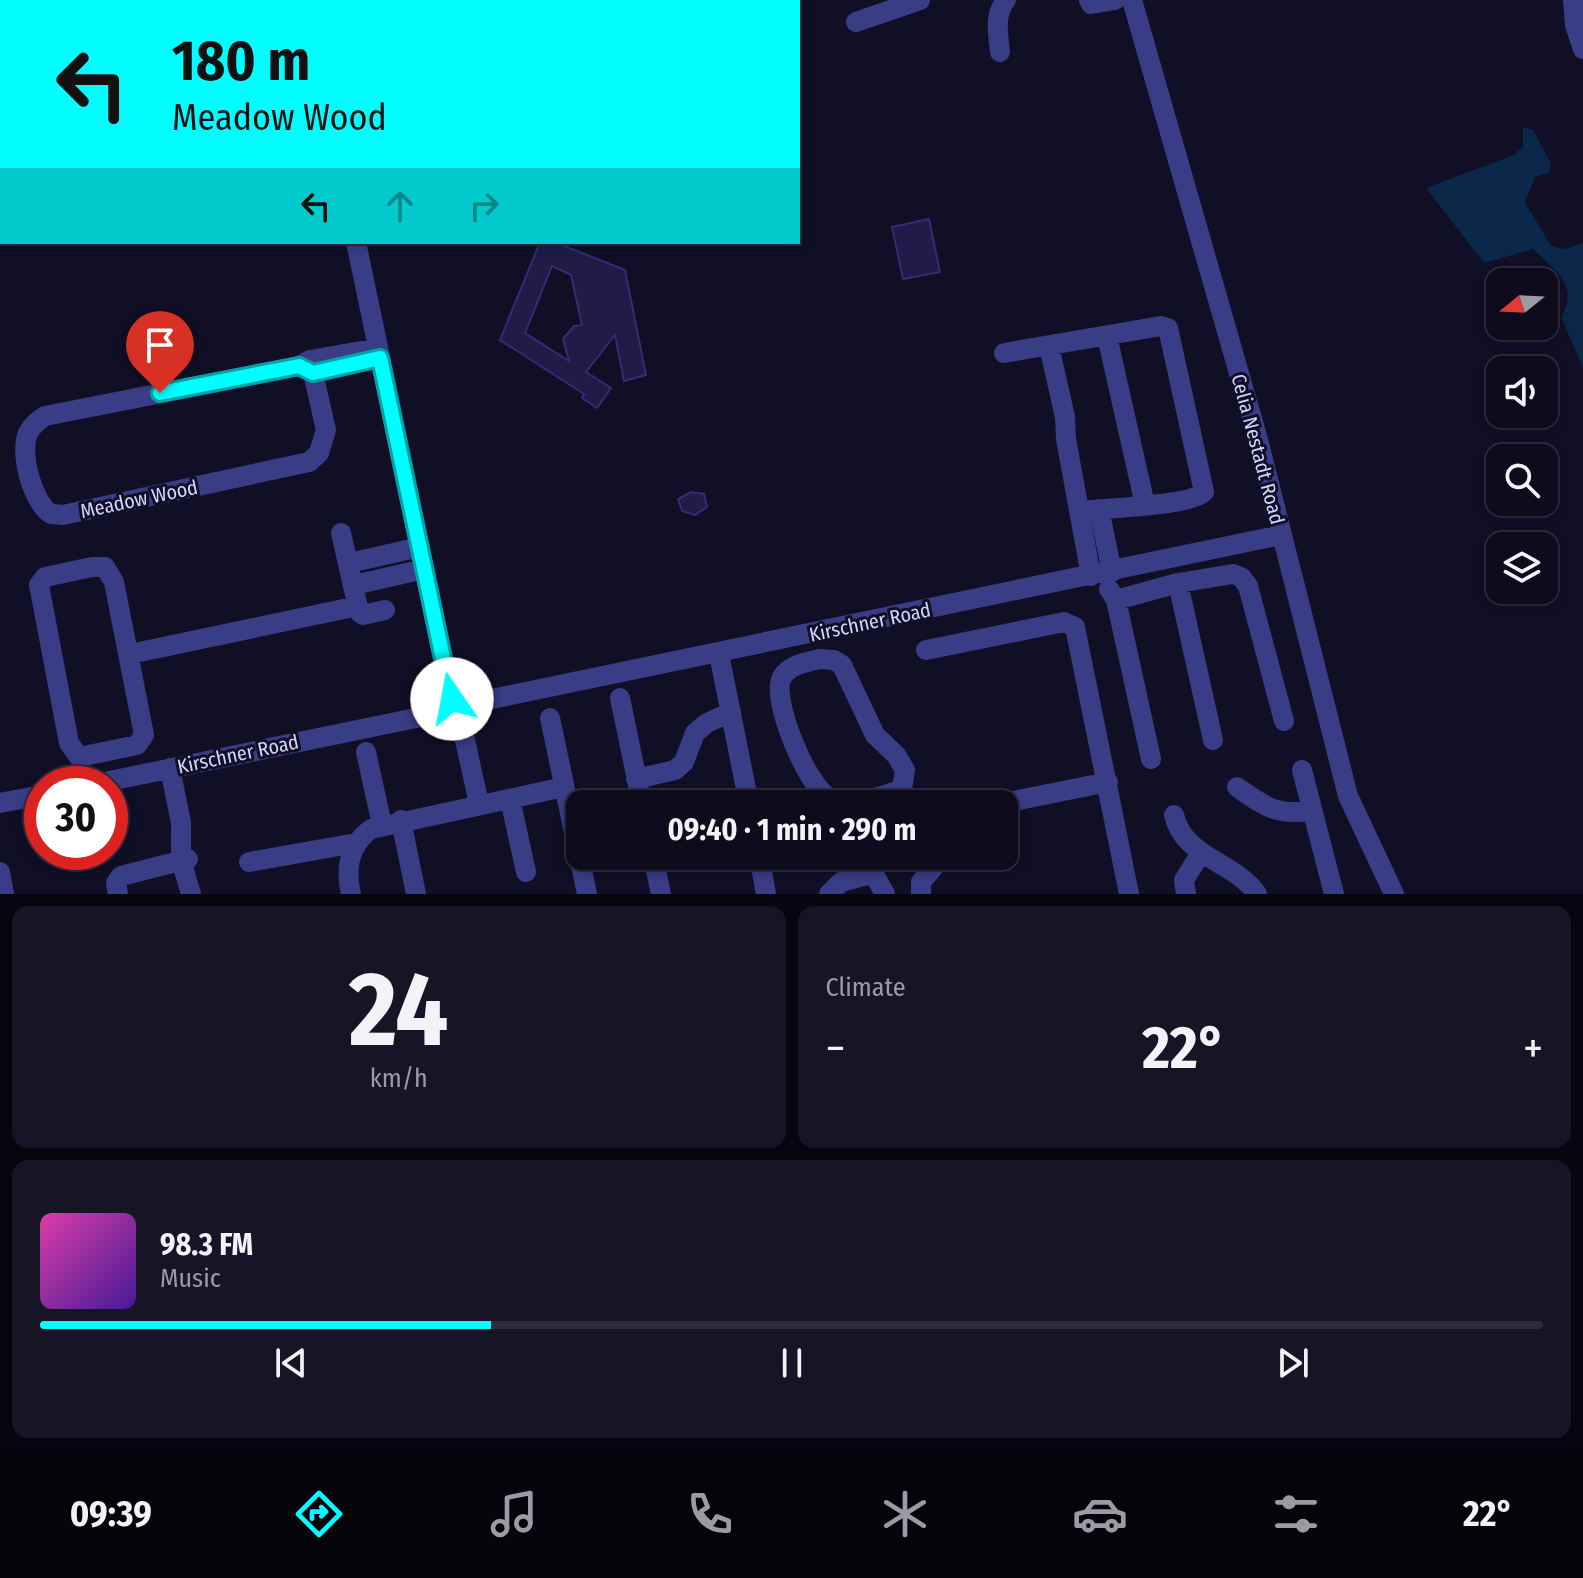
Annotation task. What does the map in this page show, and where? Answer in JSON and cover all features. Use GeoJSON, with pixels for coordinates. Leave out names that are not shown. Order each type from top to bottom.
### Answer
{"type":"FeatureCollection","features":[{"type":"Feature","properties":{"kind":"street"},"geometry":{"type":"LineString","coordinates":[[856,22],[920,0]]}},
{"type":"Feature","properties":{"kind":"street"},"geometry":{"type":"LineString","coordinates":[[1000,52],[997,25],[1001,6],[1006,0]]}},
{"type":"Feature","properties":{"kind":"street"},"geometry":{"type":"LineString","coordinates":[[1089,0],[1099,5],[1115,0]]}},
{"type":"Feature","properties":{"kind":"street","name":"Celia Nestadt Road"},"geometry":{"type":"LineString","coordinates":[[1126,0],[1348,796],[1394,894]]}},
{"type":"Feature","properties":{"kind":"street","name":"Celia Nestadt Road"},"geometry":{"type":"LineString","coordinates":[[1132,0],[1257,436],[1276,537],[1341,804],[1384,894]]}},
{"type":"Feature","properties":{"kind":"street"},"geometry":{"type":"LineString","coordinates":[[1573,0],[1575,25],[1583,49]]}},
{"type":"Feature","properties":{"kind":"street"},"geometry":{"type":"LineString","coordinates":[[356,244],[446,673],[450,707],[473,806]]}},
{"type":"Feature","properties":{"kind":"street"},"geometry":{"type":"LineString","coordinates":[[1004,353],[1161,326],[1168,328],[1204,492],[1197,498],[1089,510]]}},
{"type":"Feature","properties":{"kind":"street"},"geometry":{"type":"LineString","coordinates":[[1107,336],[1145,505]]}},
{"type":"Feature","properties":{"kind":"street"},"geometry":{"type":"LineString","coordinates":[[1049,346],[1103,574],[1116,600],[1151,759]]}},
{"type":"Feature","properties":{"kind":"street","name":"Meadow Wood"},"geometry":{"type":"LineString","coordinates":[[307,366],[326,430],[325,443],[309,462],[63,515],[51,514],[36,499],[26,440],[34,423],[45,416],[307,366],[379,353]]}},
{"type":"Feature","properties":{"kind":"street"},"geometry":{"type":"LineString","coordinates":[[341,533],[363,615],[385,610]]}},
{"type":"Feature","properties":{"kind":"street","name":"Kirschner Road"},"geometry":{"type":"LineString","coordinates":[[128,777],[450,707],[1276,537]]}},
{"type":"Feature","properties":{"kind":"street"},"geometry":{"type":"LineString","coordinates":[[349,563],[420,547]]}},
{"type":"Feature","properties":{"kind":"street"},"geometry":{"type":"LineString","coordinates":[[92,567],[108,569],[130,654],[144,730],[143,740],[137,745],[108,752],[85,757],[75,755],[69,743],[41,580],[92,567]]}},
{"type":"Feature","properties":{"kind":"street"},"geometry":{"type":"LineString","coordinates":[[130,654],[356,596],[424,569]]}},
{"type":"Feature","properties":{"kind":"street"},"geometry":{"type":"LineString","coordinates":[[1116,600],[1178,583],[1233,574],[1241,577],[1248,586],[1284,721]]}},
{"type":"Feature","properties":{"kind":"street"},"geometry":{"type":"LineString","coordinates":[[1178,583],[1213,740]]}},
{"type":"Feature","properties":{"kind":"street"},"geometry":{"type":"LineString","coordinates":[[926,650],[1064,622],[1075,627],[1129,894]]}},
{"type":"Feature","properties":{"kind":"street"},"geometry":{"type":"LineString","coordinates":[[829,630],[834,660],[842,665],[875,735],[896,755],[905,770],[902,789],[868,798],[837,801],[820,791],[803,765],[779,689],[782,678],[800,664],[820,659],[834,660]]}},
{"type":"Feature","properties":{"kind":"street"},"geometry":{"type":"LineString","coordinates":[[719,654],[746,790]]}},
{"type":"Feature","properties":{"kind":"street"},"geometry":{"type":"LineString","coordinates":[[620,698],[639,790]]}},
{"type":"Feature","properties":{"kind":"street"},"geometry":{"type":"LineString","coordinates":[[636,779],[675,770],[684,762],[695,733],[707,723],[731,712]]}},
{"type":"Feature","properties":{"kind":"street"},"geometry":{"type":"LineString","coordinates":[[550,718],[587,894]]}},
{"type":"Feature","properties":{"kind":"street"},"geometry":{"type":"LineString","coordinates":[[366,752],[416,894]]}},
{"type":"Feature","properties":{"kind":"street"},"geometry":{"type":"LineString","coordinates":[[174,767],[191,894]]}},
{"type":"Feature","properties":{"kind":"street"},"geometry":{"type":"LineString","coordinates":[[1302,770],[1334,894]]}},
{"type":"Feature","properties":{"kind":"street"},"geometry":{"type":"LineString","coordinates":[[1018,800],[1108,782]]}},
{"type":"Feature","properties":{"kind":"street"},"geometry":{"type":"LineString","coordinates":[[351,894],[348,872],[356,843],[371,829],[564,787]]}},
{"type":"Feature","properties":{"kind":"street"},"geometry":{"type":"LineString","coordinates":[[1237,787],[1268,809],[1282,814],[1312,811]]}},
{"type":"Feature","properties":{"kind":"street"},"geometry":{"type":"LineString","coordinates":[[0,803],[24,798]]}},
{"type":"Feature","properties":{"kind":"street"},"geometry":{"type":"LineString","coordinates":[[510,799],[526,872]]}},
{"type":"Feature","properties":{"kind":"street"},"geometry":{"type":"LineString","coordinates":[[1174,815],[1183,838],[1201,853],[1237,874],[1257,894]]}},
{"type":"Feature","properties":{"kind":"street"},"geometry":{"type":"LineString","coordinates":[[249,862],[356,843]]}},
{"type":"Feature","properties":{"kind":"street"},"geometry":{"type":"LineString","coordinates":[[1186,894],[1184,880],[1201,853]]}},
{"type":"Feature","properties":{"kind":"street"},"geometry":{"type":"LineString","coordinates":[[118,894],[116,883],[121,876],[185,864]]}},
{"type":"Feature","properties":{"kind":"street"},"geometry":{"type":"LineString","coordinates":[[656,870],[661,894]]}},
{"type":"Feature","properties":{"kind":"street"},"geometry":{"type":"LineString","coordinates":[[762,870],[766,894]]}},
{"type":"Feature","properties":{"kind":"street"},"geometry":{"type":"LineString","coordinates":[[921,894],[921,882],[931,870]]}},
{"type":"Feature","properties":{"kind":"street"},"geometry":{"type":"LineString","coordinates":[[0,872],[4,894]]}},
{"type":"Feature","properties":{"kind":"street"},"geometry":{"type":"LineString","coordinates":[[829,894],[841,882],[870,874],[885,894]]}},
{"type":"Feature","properties":{"kind":"water"},"geometry":{"type":"Polygon","coordinates":[[[1523,127],[1533,130],[1551,164],[1549,173],[1535,177],[1525,202],[1551,246],[1565,249],[1583,243],[1583,368],[1561,317],[1568,296],[1558,268],[1553,268],[1533,249],[1484,263],[1426,188],[1514,155],[1523,147],[1523,127]]]}},
{"type":"Feature","properties":{"kind":"building"},"geometry":{"type":"Polygon","coordinates":[[[929,219],[940,272],[903,279],[892,227],[929,219]]]}},
{"type":"Feature","properties":{"kind":"building"},"geometry":{"type":"Polygon","coordinates":[[[539,244],[559,244],[625,270],[646,375],[624,381],[615,335],[586,372],[611,388],[597,408],[582,398],[584,394],[500,340],[539,244]],[[552,266],[525,333],[569,361],[563,339],[574,326],[582,325],[571,275],[552,266]]]}},
{"type":"Feature","properties":{"kind":"building"},"geometry":{"type":"Polygon","coordinates":[[[691,492],[704,494],[707,507],[695,515],[682,511],[678,499],[691,492]]]}},
{"type":"Feature","properties":{"kind":"route"},"geometry":{"type":"LineString","coordinates":[[160,393],[299,366],[313,373],[380,358],[446,673],[447,702],[452,699]]}}]}
